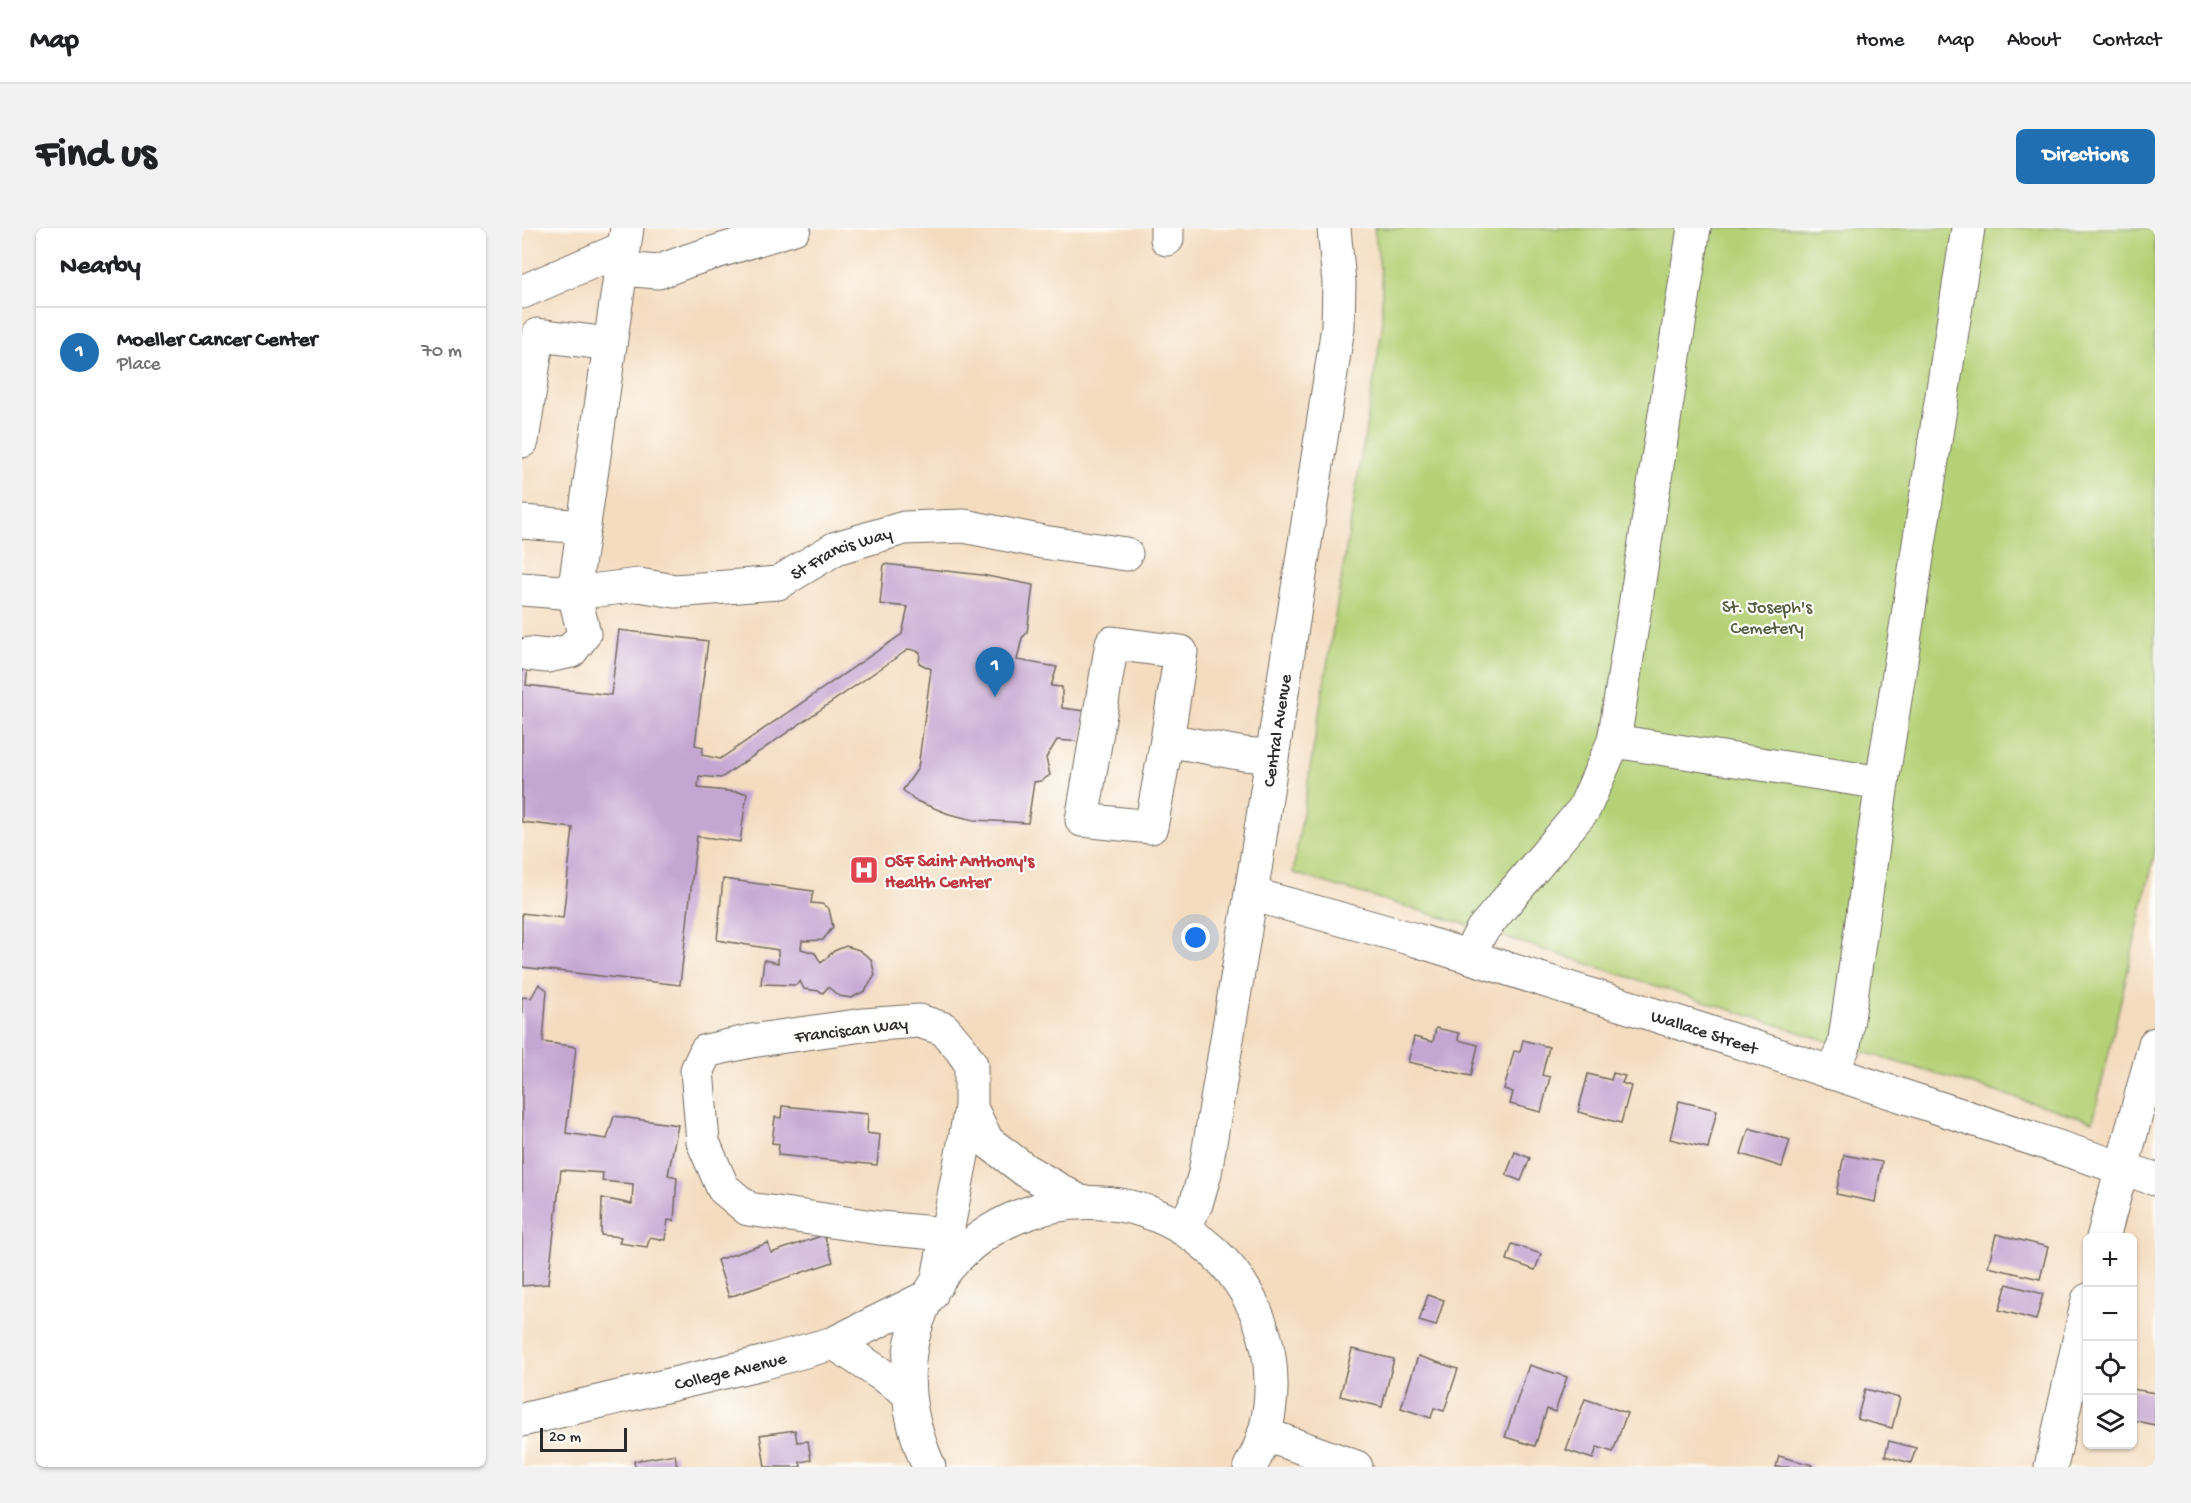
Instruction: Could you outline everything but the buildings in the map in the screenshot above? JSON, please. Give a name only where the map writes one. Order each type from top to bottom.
[{"type":"street","points":[[624,248],[658,272],[794,228]]},
{"type":"street","name":"Central Avenue","points":[[1182,1227],[1196,1204],[1204,1173],[1251,894],[1338,327],[1339,283],[1334,228]]},
{"type":"street","points":[[1468,956],[1482,930],[1584,809],[1614,741],[1694,228]]},
{"type":"street","points":[[1831,1073],[1844,1046],[1882,783],[1968,228]]},
{"type":"street","points":[[522,292],[624,248]]},
{"type":"street","points":[[529,654],[547,656],[571,651],[585,634],[574,593],[624,248]]},
{"type":"street","points":[[522,441],[538,335],[610,344]]},
{"type":"street","points":[[522,522],[584,527]]},
{"type":"street","name":"St Francis Way","points":[[522,589],[574,593],[639,585],[675,591],[778,583],[836,548],[904,528],[964,526],[1043,542],[1126,554]]},
{"type":"street","points":[[1112,644],[1181,652],[1167,740],[1151,827],[1082,820],[1112,644]]},
{"type":"street","points":[[1167,740],[1244,754],[1271,756]]},
{"type":"street","points":[[1614,741],[1882,783]]},
{"type":"street","name":"Wallace Street","points":[[1251,894],[1468,956],[2155,1179]]},
{"type":"street","name":"Franciscan Way","points":[[934,1289],[946,1234],[970,1108],[971,1064],[944,1029],[919,1021],[851,1027],[751,1041],[706,1051],[697,1070],[703,1142],[723,1188],[748,1209],[880,1228],[946,1234]]},
{"type":"street","points":[[2104,1233],[2155,1044]]},
{"type":"street","name":"Franciscan Way","points":[[970,1108],[987,1141],[1025,1170],[1080,1202]]},
{"type":"street","points":[[929,1467],[912,1419],[908,1392],[913,1342],[922,1313],[934,1289],[955,1262],[975,1242],[999,1226],[1052,1206],[1080,1202],[1107,1202],[1159,1215],[1182,1227],[1210,1247],[1233,1272],[1252,1301],[1264,1333],[1270,1367],[1270,1401],[1264,1434],[1250,1467]]},
{"type":"street","name":"College Avenue","points":[[522,1420],[762,1363],[834,1343],[934,1289]]},
{"type":"street","points":[[2050,1467],[2083,1322]]},
{"type":"street","points":[[834,1343],[908,1392]]},
{"type":"street","points":[[1264,1434],[1356,1467]]},
{"type":"green space","name":"St. Joseph's Cemetery","points":[[1374,228],[2155,228],[2155,852],[2093,1121],[1827,1041],[1461,923],[1293,873],[1382,330],[1382,281]]},
{"type":"place","name":"Moeller Cancer Center","points":[[995,697]]},
{"type":"place","name":"OSF Saint Anthony's Health Center","points":[[864,870]]}]
